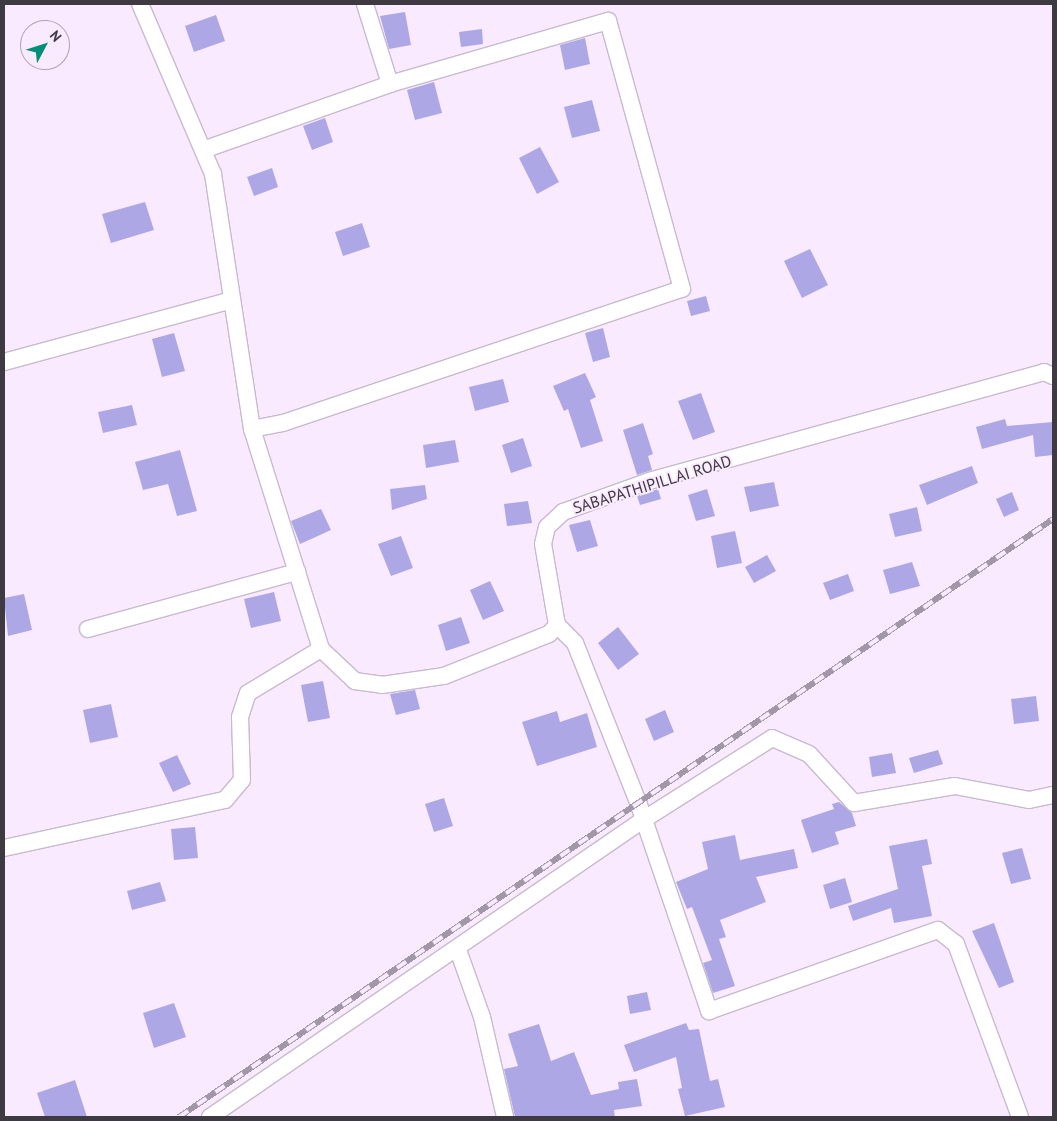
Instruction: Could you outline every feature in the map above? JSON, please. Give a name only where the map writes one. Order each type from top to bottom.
[{"type":"street","points":[[140,4],[214,174],[252,429],[321,649],[354,681],[382,685],[444,676],[549,634],[557,625],[575,643],[644,820],[709,1012],[938,930],[956,944],[1020,1117]]},
{"type":"street","points":[[365,4],[390,84]]},
{"type":"street","points":[[203,150],[390,84],[608,21],[682,288],[283,423],[252,429]]},
{"type":"street","points":[[4,362],[232,300]]},
{"type":"street","name":"SABAPATHIPILLAI ROAD","points":[[557,625],[542,544],[547,527],[563,512],[649,481],[1044,372],[1053,376]]},
{"type":"street","points":[[88,629],[297,572]]},
{"type":"street","points":[[4,848],[225,800],[242,780],[240,717],[248,693],[321,649]]},
{"type":"street","points":[[210,1117],[458,950],[644,820],[772,738],[809,754],[854,803],[955,786],[1029,800],[1053,795]]},
{"type":"street","points":[[458,950],[482,1017],[505,1117]]},
{"type":"building","points":[[405,12],[411,45],[389,49],[380,16]]},
{"type":"building","points":[[216,15],[225,41],[194,52],[185,26]]},
{"type":"building","points":[[482,29],[483,44],[461,47],[459,32]]},
{"type":"building","points":[[585,38],[590,64],[565,70],[560,45]]},
{"type":"building","points":[[434,82],[442,113],[415,120],[407,90]]},
{"type":"building","points":[[592,100],[600,131],[572,138],[564,107]]},
{"type":"building","points":[[325,118],[333,142],[312,150],[303,126]]},
{"type":"building","points":[[540,147],[559,182],[537,194],[519,158]]},
{"type":"building","points":[[272,168],[278,187],[254,196],[247,177]]},
{"type":"building","points":[[145,202],[154,230],[111,243],[102,214]]},
{"type":"building","points":[[362,223],[370,247],[343,256],[335,232]]},
{"type":"building","points":[[810,249],[828,285],[802,298],[784,261]]},
{"type":"building","points":[[706,296],[710,311],[691,316],[687,301]]},
{"type":"building","points":[[603,328],[610,357],[593,362],[585,333]]},
{"type":"building","points":[[174,333],[185,371],[162,377],[152,339]]},
{"type":"building","points":[[585,373],[596,397],[590,400],[603,441],[581,448],[568,409],[564,411],[553,386]]},
{"type":"building","points":[[503,379],[509,402],[475,411],[469,387]]},
{"type":"building","points":[[701,393],[715,432],[693,440],[678,401]]},
{"type":"building","points":[[132,405],[137,425],[103,433],[98,412]]},
{"type":"building","points":[[1005,419],[1007,426],[1053,422],[1053,455],[1035,457],[1033,435],[982,449],[976,427]]},
{"type":"building","points":[[643,423],[653,454],[648,456],[652,470],[637,475],[623,430]]},
{"type":"building","points":[[523,438],[532,466],[511,473],[502,445]]},
{"type":"building","points":[[455,440],[459,462],[426,468],[423,445]]},
{"type":"building","points":[[180,450],[197,511],[177,516],[168,484],[143,490],[135,462]]},
{"type":"building","points":[[972,466],[978,483],[927,505],[919,485]]},
{"type":"building","points":[[774,482],[779,506],[750,512],[744,487]]},
{"type":"building","points":[[425,485],[427,499],[392,510],[390,489]]},
{"type":"building","points":[[658,489],[661,499],[640,505],[637,496]]},
{"type":"building","points":[[707,489],[715,516],[696,521],[688,495]]},
{"type":"building","points":[[1012,492],[1019,510],[1004,517],[996,499]]},
{"type":"building","points":[[528,501],[532,523],[507,526],[504,504]]},
{"type":"building","points":[[917,507],[922,531],[895,537],[889,514]]},
{"type":"building","points":[[321,509],[331,530],[300,544],[291,521]]},
{"type":"building","points":[[590,520],[598,546],[577,552],[569,525]]},
{"type":"building","points":[[735,531],[742,563],[717,568],[711,536]]},
{"type":"building","points":[[401,536],[413,568],[391,576],[378,544]]},
{"type":"building","points":[[767,555],[776,571],[754,583],[745,567]]},
{"type":"building","points":[[912,562],[920,586],[890,594],[883,570]]},
{"type":"building","points":[[848,574],[854,591],[830,600],[823,583]]},
{"type":"building","points":[[490,581],[504,611],[483,620],[470,590]]},
{"type":"building","points":[[274,592],[281,621],[251,628],[244,599]]},
{"type":"building","points":[[24,594],[32,630],[8,636],[4,598]]},
{"type":"building","points":[[461,617],[470,643],[446,651],[438,625]]},
{"type":"building","points":[[618,627],[639,654],[618,670],[598,643]]},
{"type":"building","points":[[323,681],[330,718],[308,722],[301,685]]},
{"type":"building","points":[[415,690],[420,709],[396,715],[390,694]]},
{"type":"building","points":[[1036,696],[1039,721],[1014,724],[1011,699]]},
{"type":"building","points":[[111,704],[118,737],[90,743],[83,710]]},
{"type":"building","points":[[665,710],[674,732],[654,741],[645,719]]},
{"type":"building","points":[[557,711],[560,722],[587,713],[597,747],[537,766],[522,722]]},
{"type":"building","points":[[938,750],[943,764],[914,773],[909,758]]},
{"type":"building","points":[[892,753],[896,773],[872,777],[869,757]]},
{"type":"building","points":[[177,755],[191,784],[173,792],[159,763]]},
{"type":"building","points":[[444,798],[453,826],[434,832],[425,804]]},
{"type":"building","points":[[839,802],[852,813],[856,826],[835,832],[839,844],[812,853],[801,820],[834,809],[832,804]]},
{"type":"building","points":[[195,827],[198,858],[174,860],[171,829]]},
{"type":"building","points":[[735,835],[740,860],[794,849],[798,868],[756,877],[766,902],[720,920],[726,937],[719,939],[735,986],[713,993],[703,963],[712,960],[692,907],[687,909],[676,882],[708,869],[702,842]]},
{"type":"building","points":[[927,839],[932,864],[922,866],[932,916],[894,923],[891,908],[853,921],[848,906],[898,889],[889,846]]},
{"type":"building","points":[[1022,848],[1031,879],[1011,884],[1002,853]]},
{"type":"building","points":[[845,878],[852,902],[830,909],[823,885]]},
{"type":"building","points":[[160,882],[166,901],[132,910],[127,891]]},
{"type":"building","points":[[994,923],[1014,982],[999,988],[972,931]]},
{"type":"building","points":[[647,992],[651,1010],[630,1014],[627,996]]},
{"type":"building","points":[[174,1003],[186,1037],[154,1048],[143,1013]]},
{"type":"building","points":[[686,1023],[689,1030],[699,1029],[710,1081],[718,1079],[725,1107],[685,1116],[678,1089],[682,1088],[676,1057],[634,1072],[624,1045]]},
{"type":"building","points":[[539,1024],[551,1061],[574,1052],[591,1095],[619,1089],[618,1082],[637,1079],[642,1106],[614,1110],[615,1117],[515,1117],[504,1069],[518,1066],[508,1034]]},
{"type":"building","points":[[75,1080],[87,1117],[45,1117],[37,1093]]},
{"type":"railway","points":[[179,1117],[1053,519]]}]
